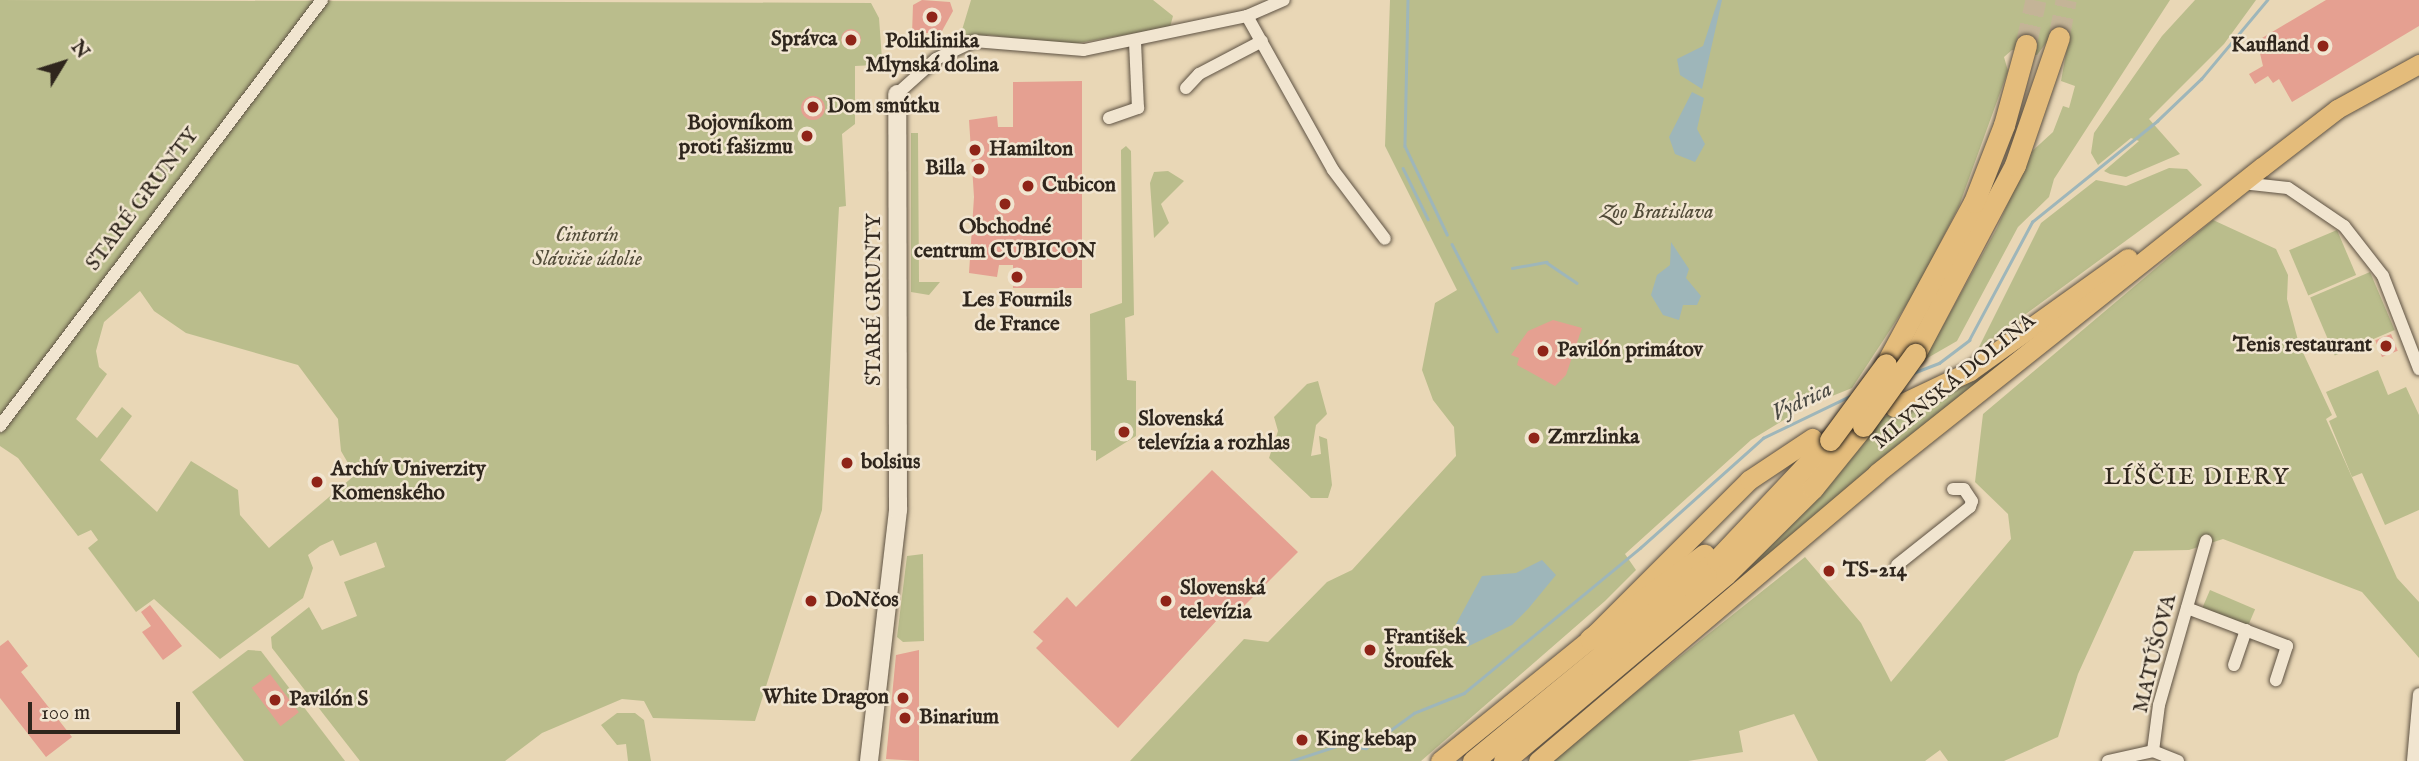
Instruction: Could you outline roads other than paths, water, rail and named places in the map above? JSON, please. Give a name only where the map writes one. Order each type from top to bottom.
[{"type":"highway","points":[[1504,761],[1706,593],[1805,496],[1863,426],[1915,354],[2015,165],[2059,37]]},
{"type":"highway","points":[[1473,761],[1663,607],[1776,501],[1821,439],[1886,364],[1945,264],[1974,202],[2004,125],[2026,45]]},
{"type":"highway","points":[[1590,639],[1776,501]]},
{"type":"main road","name":"MLYNSKÁ DOLINA","points":[[1538,761],[1877,473],[2234,183],[2333,99],[2419,51]]},
{"type":"main road","name":"MLYNSKÁ DOLINA","points":[[2255,165],[2337,109],[2419,64]]},
{"type":"main road","name":"MLYNSKÁ DOLINA","points":[[1894,407],[1970,371],[2234,183]]},
{"type":"main road","points":[[1440,761],[1590,639],[1723,503],[1775,459],[1821,439]]},
{"type":"street","name":"STARÉ GRUNTY","points":[[0,426],[322,0]]},
{"type":"street","name":"STARÉ GRUNTY","points":[[869,761],[898,510],[897,94],[936,59],[974,41],[1072,51],[1135,41],[1247,16],[1284,0]]},
{"type":"street","points":[[1247,16],[1333,170],[1385,239]]},
{"type":"street","points":[[1109,118],[1138,108],[1135,41]]},
{"type":"street","points":[[1186,88],[1199,75],[1262,41]]},
{"type":"street","points":[[2255,165],[2333,215],[2374,261],[2419,369]]},
{"type":"street","points":[[2234,183],[2288,188]]},
{"type":"street","points":[[1897,565],[1970,507],[1972,501],[1964,489],[1953,489]]},
{"type":"street","name":"MATÚŠOVA","points":[[2153,751],[2160,705],[2206,541]]},
{"type":"street","points":[[2187,608],[2287,646],[2276,680]]},
{"type":"street","points":[[2234,665],[2246,630]]},
{"type":"street","points":[[2413,761],[2419,694]]},
{"type":"street","points":[[2108,761],[2153,751],[2178,761]]},
{"type":"water","points":[[1718,0],[1722,0],[1702,89],[1680,75],[1677,59],[1703,46]]},
{"type":"water","points":[[1692,92],[1704,98],[1697,129],[1705,144],[1695,162],[1675,154],[1669,137]]},
{"type":"water","points":[[1671,242],[1689,269],[1686,278],[1701,296],[1697,305],[1683,305],[1679,320],[1663,315],[1651,295],[1657,275],[1670,265]]},
{"type":"water","points":[[1542,560],[1556,575],[1528,609],[1512,625],[1467,647],[1456,624],[1482,576],[1516,573]]},
{"type":"waterway","points":[[1408,0],[1405,146],[1447,234]]},
{"type":"waterway","name":"Vydrica","points":[[1913,373],[1939,363],[1969,340],[2032,222],[2157,121],[2201,79],[2267,0]]},
{"type":"waterway","points":[[1403,168],[1428,219]]},
{"type":"waterway","points":[[1452,244],[1497,331]]},
{"type":"waterway","points":[[1512,268],[1546,262],[1577,283]]},
{"type":"waterway","name":"Vydrica","points":[[1291,761],[1340,745],[1366,748],[1414,713],[1464,693],[1640,548],[1763,438],[1854,394]]},
{"type":"tunnel","points":[[2026,45],[2036,0]]},
{"type":"tunnel","points":[[2059,37],[2066,0]]},
{"type":"place","name":"Poliklinika Mlynská dolina","points":[[932,17]]},
{"type":"place","name":"Správca","points":[[851,40]]},
{"type":"place","name":"Kaufland","points":[[2323,46]]},
{"type":"place","name":"Dom smútku","points":[[813,107]]},
{"type":"place","name":"Bojovníkom proti fašizmu","points":[[807,136]]},
{"type":"place","name":"Hamilton","points":[[975,150]]},
{"type":"place","name":"Billa","points":[[979,169]]},
{"type":"place","name":"Cubicon","points":[[1028,186]]},
{"type":"place","name":"Obchodné centrum CUBICON","points":[[1005,204]]},
{"type":"place","name":"Les Fournils de France","points":[[1017,277]]},
{"type":"place","name":"Tenis restaurant","points":[[2386,346]]},
{"type":"place","name":"Pavilón primátov","points":[[1543,351]]},
{"type":"place","name":"Slovenská televízia a rozhlas","points":[[1124,432]]},
{"type":"place","name":"Zmrzlinka","points":[[1534,438]]},
{"type":"place","name":"bolsius","points":[[847,463]]},
{"type":"place","name":"Archív Univerzity Komenského","points":[[317,482]]},
{"type":"place","name":"TS-214","points":[[1829,571]]},
{"type":"place","name":"DoNčos","points":[[811,601]]},
{"type":"place","name":"Slovenská televízia","points":[[1166,601]]},
{"type":"place","name":"František Šroufek","points":[[1370,650]]},
{"type":"place","name":"White Dragon","points":[[903,698]]},
{"type":"place","name":"Pavilón S","points":[[275,700]]},
{"type":"place","name":"Binarium","points":[[905,718]]},
{"type":"place","name":"King kebap","points":[[1302,740]]},
{"type":"district","name":"LÍŠČIE DIERY","points":[[2197,478]]},
{"type":"park label","name":"Zoo Bratislava","points":[[1657,213]]},
{"type":"park label","name":"Cintorín Slávičie údolie","points":[[587,248]]}]
